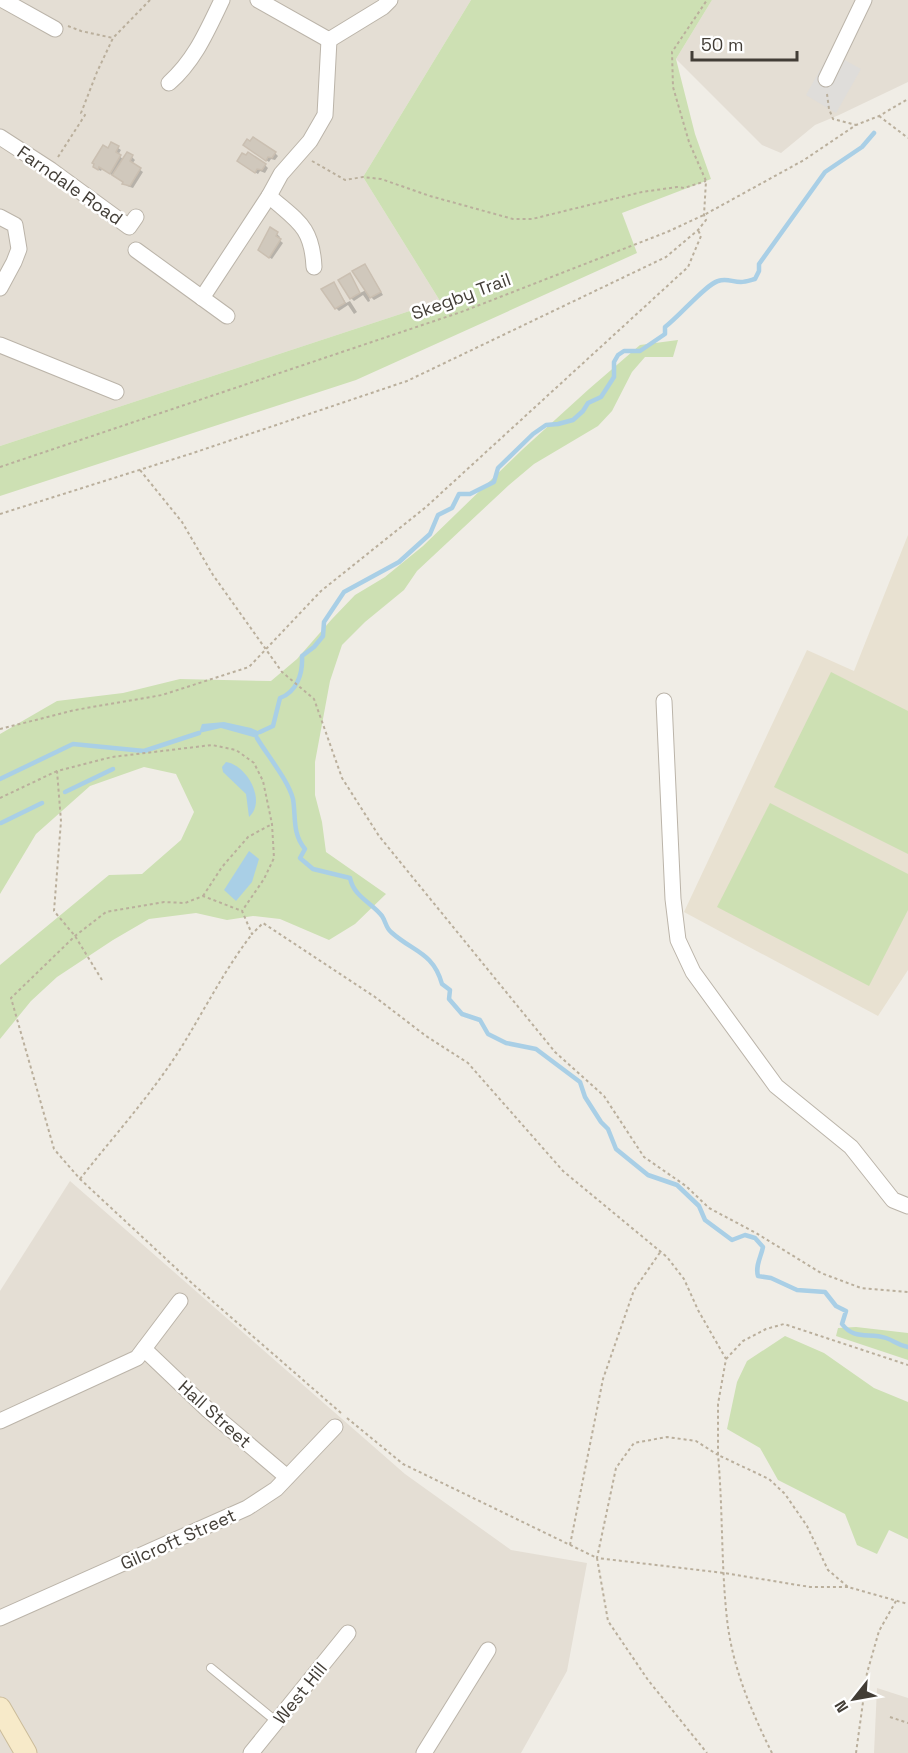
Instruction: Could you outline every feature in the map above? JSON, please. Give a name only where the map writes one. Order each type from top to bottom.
[{"type":"main road","points":[[1,1715],[26,1753]]},
{"type":"street","points":[[3,0],[55,29]]},
{"type":"street","points":[[179,81],[198,51],[222,0]]},
{"type":"street","points":[[258,0],[329,40]]},
{"type":"street","points":[[329,40],[383,8],[390,0]]},
{"type":"street","points":[[826,79],[864,0]]},
{"type":"street","points":[[201,298],[269,196],[281,174],[310,141],[325,115],[329,40]]},
{"type":"street","name":"Farndale Road","points":[[0,137],[51,170],[129,227],[136,217]]},
{"type":"street","points":[[269,196],[305,227],[318,259]]},
{"type":"street","points":[[0,217],[15,225],[19,249],[0,288]]},
{"type":"street","points":[[136,250],[227,316]]},
{"type":"street","points":[[0,345],[116,392]]},
{"type":"street","points":[[664,701],[673,899],[678,940],[693,972],[777,1086],[851,1147],[893,1200],[908,1206]]},
{"type":"street","points":[[0,1421],[137,1358],[180,1301]]},
{"type":"street","name":"Hall Street","points":[[144,1349],[208,1410],[287,1477]]},
{"type":"street","name":"Gilcroft Street","points":[[0,1618],[247,1508],[276,1489],[335,1427]]},
{"type":"street","name":"West Hill","points":[[251,1753],[348,1634]]},
{"type":"street","points":[[424,1753],[488,1650]]},
{"type":"lane","points":[[211,1668],[277,1722]]},
{"type":"path","points":[[51,170],[85,115],[81,113],[113,38],[150,0]]},
{"type":"path","points":[[0,514],[407,381],[666,257],[698,230],[706,220],[704,215],[706,181],[689,142],[673,87],[672,52],[707,0]]},
{"type":"path","points":[[55,29],[65,24],[81,31],[113,38]]},
{"type":"path","points":[[826,79],[829,109],[833,119],[856,125]]},
{"type":"path","name":"Skegby Trail","points":[[0,467],[175,410],[464,310],[667,232],[704,215],[804,160],[856,125],[879,116],[908,99]]},
{"type":"path","points":[[879,116],[908,138]]},
{"type":"path","points":[[300,154],[345,180],[363,177],[381,179],[430,196],[513,219],[531,219],[642,192],[684,188],[706,181]]},
{"type":"path","points":[[0,729],[75,710],[162,695],[249,667],[321,591],[426,507],[688,267],[701,236],[698,230]]},
{"type":"path","points":[[140,470],[182,522],[213,575],[282,672],[314,699],[325,736],[342,778],[379,836],[555,1052],[604,1096],[644,1157],[686,1186],[709,1208],[756,1233],[821,1273],[861,1288],[908,1292]]},
{"type":"path","points":[[0,798],[57,771],[112,757],[212,745],[236,750],[254,763],[263,781],[272,824],[274,858],[264,879],[242,911]]},
{"type":"path","points":[[57,771],[61,821],[54,911],[75,936],[102,980]]},
{"type":"path","points":[[272,824],[248,837],[222,867],[203,896],[185,903],[164,902],[105,912],[75,936],[11,998],[54,1149],[80,1179],[212,1300],[343,1415],[403,1464],[597,1558],[724,1573],[810,1587],[848,1587],[908,1605]]},
{"type":"path","points":[[203,896],[242,911],[252,934]]},
{"type":"path","points":[[80,1179],[147,1096],[179,1050],[229,965],[263,922],[468,1063],[563,1171],[667,1257],[684,1279],[698,1310],[726,1359]]},
{"type":"path","points":[[570,1545],[603,1379],[634,1290],[661,1251]]},
{"type":"path","points":[[772,1753],[740,1678],[727,1621],[718,1455],[718,1404],[726,1359],[743,1341],[766,1329],[784,1324],[908,1365]]},
{"type":"path","points":[[707,1753],[648,1680],[608,1621],[597,1558],[616,1468],[634,1443],[667,1437],[696,1442],[769,1479],[785,1494],[807,1526],[828,1570],[848,1587]]},
{"type":"path","points":[[856,1753],[867,1673],[879,1631],[896,1601]]},
{"type":"path","points":[[890,1717],[908,1723]]},
{"type":"shaded area","points":[[0,0],[471,0],[363,177],[440,301],[0,446]]},
{"type":"shaded area","points":[[712,0],[908,0],[908,82],[815,125],[781,153],[762,145],[676,59]]},
{"type":"shaded area","points":[[830,52],[861,69],[836,113],[806,95]]},
{"type":"shaded area","points":[[908,535],[908,970],[878,1016],[684,912],[807,650],[854,671]]},
{"type":"shaded area","points":[[70,1181],[405,1474],[511,1550],[587,1563],[567,1671],[521,1753],[0,1753],[0,1291]]},
{"type":"shaded area","points":[[877,1688],[908,1698],[908,1753],[874,1753]]},
{"type":"green space","points":[[471,0],[712,0],[676,59],[695,134],[711,179],[622,213],[637,253],[356,380],[0,496],[0,446],[440,301],[363,177]]},
{"type":"green space","points":[[678,340],[673,357],[645,357],[632,372],[612,411],[598,426],[534,464],[509,485],[417,571],[404,590],[365,622],[342,645],[330,681],[315,762],[315,795],[326,852],[386,894],[355,924],[329,940],[280,919],[253,916],[227,920],[196,913],[149,919],[57,977],[31,1001],[0,1039],[0,965],[109,875],[142,874],[181,840],[194,812],[176,774],[144,767],[90,786],[36,834],[0,894],[0,734],[57,701],[123,693],[180,679],[271,681],[297,659],[355,595],[385,577],[423,546],[523,449],[640,345]]},
{"type":"green space","points":[[831,672],[908,711],[908,854],[774,787]]},
{"type":"green space","points":[[770,803],[908,874],[908,910],[869,986],[717,907]]},
{"type":"green space","points":[[856,1327],[908,1333],[908,1360],[836,1336],[838,1328]]},
{"type":"green space","points":[[785,1336],[824,1353],[874,1388],[908,1402],[908,1539],[889,1530],[877,1554],[857,1545],[845,1514],[778,1480],[760,1448],[727,1429],[737,1382],[747,1361]]},
{"type":"water","points":[[224,722],[260,732],[257,738],[221,728],[199,733],[202,724]]},
{"type":"water","points":[[226,762],[241,770],[252,785],[256,802],[249,817],[246,794],[223,772],[222,767]]},
{"type":"water","points":[[249,851],[259,859],[252,882],[236,901],[224,890]]},
{"type":"building","points":[[253,137],[276,152],[272,158],[268,157],[266,161],[243,145],[247,139],[250,141]]},
{"type":"building","points":[[111,142],[119,146],[116,152],[121,155],[110,174],[99,167],[98,170],[93,167],[92,163],[103,145],[108,148]]},
{"type":"building","points":[[127,152],[133,155],[130,161],[141,168],[130,186],[122,184],[123,182],[112,175]]},
{"type":"building","points":[[248,152],[266,164],[262,170],[257,169],[255,173],[237,161],[242,153],[246,155]]},
{"type":"building","points":[[270,227],[278,232],[276,236],[281,239],[269,258],[258,250]]},
{"type":"building","points":[[365,264],[381,292],[370,298],[352,271]]},
{"type":"building","points":[[350,273],[360,293],[350,299],[338,280]]},
{"type":"building","points":[[334,282],[345,303],[335,309],[321,289]]},
{"type":"waterway","points":[[260,732],[273,726],[280,698],[291,691],[298,681],[302,656],[323,636],[324,622],[344,592],[399,562],[430,534],[438,515],[452,508],[459,494],[470,494],[494,482],[498,468],[533,434],[546,425],[573,420],[588,403],[601,397],[614,377],[614,362],[618,355],[624,351],[640,351],[665,334],[665,327],[699,294],[713,284],[721,280],[741,282],[755,279],[759,271],[759,264],[825,172],[862,147],[874,133]]},
{"type":"waterway","points":[[0,779],[73,744],[144,751],[199,733]]},
{"type":"waterway","points":[[257,738],[282,776],[293,799],[296,831],[305,849],[300,858],[313,869],[350,878],[355,890],[378,911],[389,930],[433,965],[442,984],[450,990],[449,999],[462,1014],[480,1020],[488,1034],[506,1043],[536,1049],[580,1082],[585,1097],[608,1129],[616,1149],[648,1175],[677,1185],[699,1206],[705,1220],[732,1240],[745,1235],[755,1238],[763,1247],[758,1265],[758,1276],[771,1278],[797,1290],[825,1292],[836,1306],[846,1311],[842,1324],[852,1333],[880,1336],[908,1347]]},
{"type":"waterway","points":[[65,792],[113,769]]},
{"type":"waterway","points":[[1,823],[42,803]]}]
